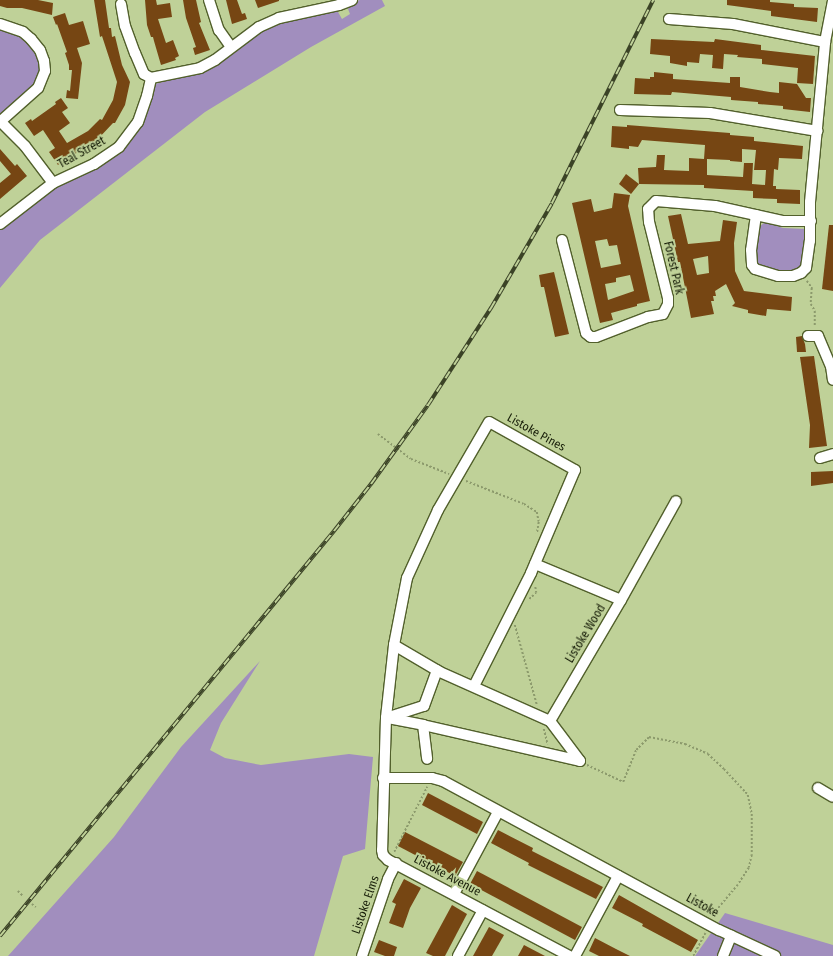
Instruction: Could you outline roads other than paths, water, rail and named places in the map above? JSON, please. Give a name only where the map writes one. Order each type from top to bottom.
[{"type":"street","points":[[209,0],[219,30],[231,47]]},
{"type":"street","points":[[121,4],[125,26],[134,53],[144,74],[151,78],[200,68],[215,60],[259,27],[279,18],[339,5],[352,0]]},
{"type":"street","points":[[756,215],[751,250],[752,265],[755,269],[778,276],[793,276],[806,268],[811,221],[810,202],[826,42],[833,1]]},
{"type":"street","points":[[669,19],[734,24],[826,42]]},
{"type":"street","points":[[0,24],[23,32],[31,39],[40,50],[44,61],[45,71],[38,88],[0,121],[25,146],[54,183]]},
{"type":"street","name":"Teal Street","points":[[0,224],[54,183],[94,164],[118,147],[138,122],[147,96],[151,78]]},
{"type":"street","points":[[620,110],[710,113],[818,131]]},
{"type":"street","name":"Forest Park","points":[[562,240],[586,332],[591,337],[596,337],[648,317],[663,314],[668,304],[668,298],[649,222],[648,209],[656,201],[714,206],[783,221],[811,221]]},
{"type":"street","points":[[811,336],[818,336],[831,366],[833,376]]},
{"type":"street","name":"Listoke Pines","points":[[383,778],[386,718],[394,645],[407,578],[438,510],[489,422],[575,470],[533,568],[474,686]]},
{"type":"street","points":[[820,458],[833,454]]},
{"type":"street","points":[[621,600],[676,501]]},
{"type":"street","name":"Listoke Wood","points":[[533,568],[621,600],[545,719]]},
{"type":"street","points":[[386,718],[580,761],[545,719],[436,670],[394,645]]},
{"type":"street","points":[[386,718],[424,706],[436,670]]},
{"type":"street","points":[[423,726],[427,759]]},
{"type":"street","points":[[383,778],[382,850],[383,855],[392,862]]},
{"type":"street","name":"Listoke","points":[[383,778],[428,778],[443,781],[618,876],[626,878],[710,925],[775,956]]},
{"type":"street","points":[[818,788],[833,797]]},
{"type":"street","points":[[454,894],[498,812]]},
{"type":"street","name":"Listoke Avenue","points":[[392,862],[568,956]]},
{"type":"street","name":"Listoke Elms","points":[[362,956],[388,879],[392,862]]},
{"type":"street","points":[[575,956],[618,876]]},
{"type":"street","points":[[458,956],[483,910]]},
{"type":"street","points":[[723,956],[731,936]]},
{"type":"railway","points":[[0,936],[334,531],[371,484],[428,405],[491,308],[552,203],[653,0]]}]
